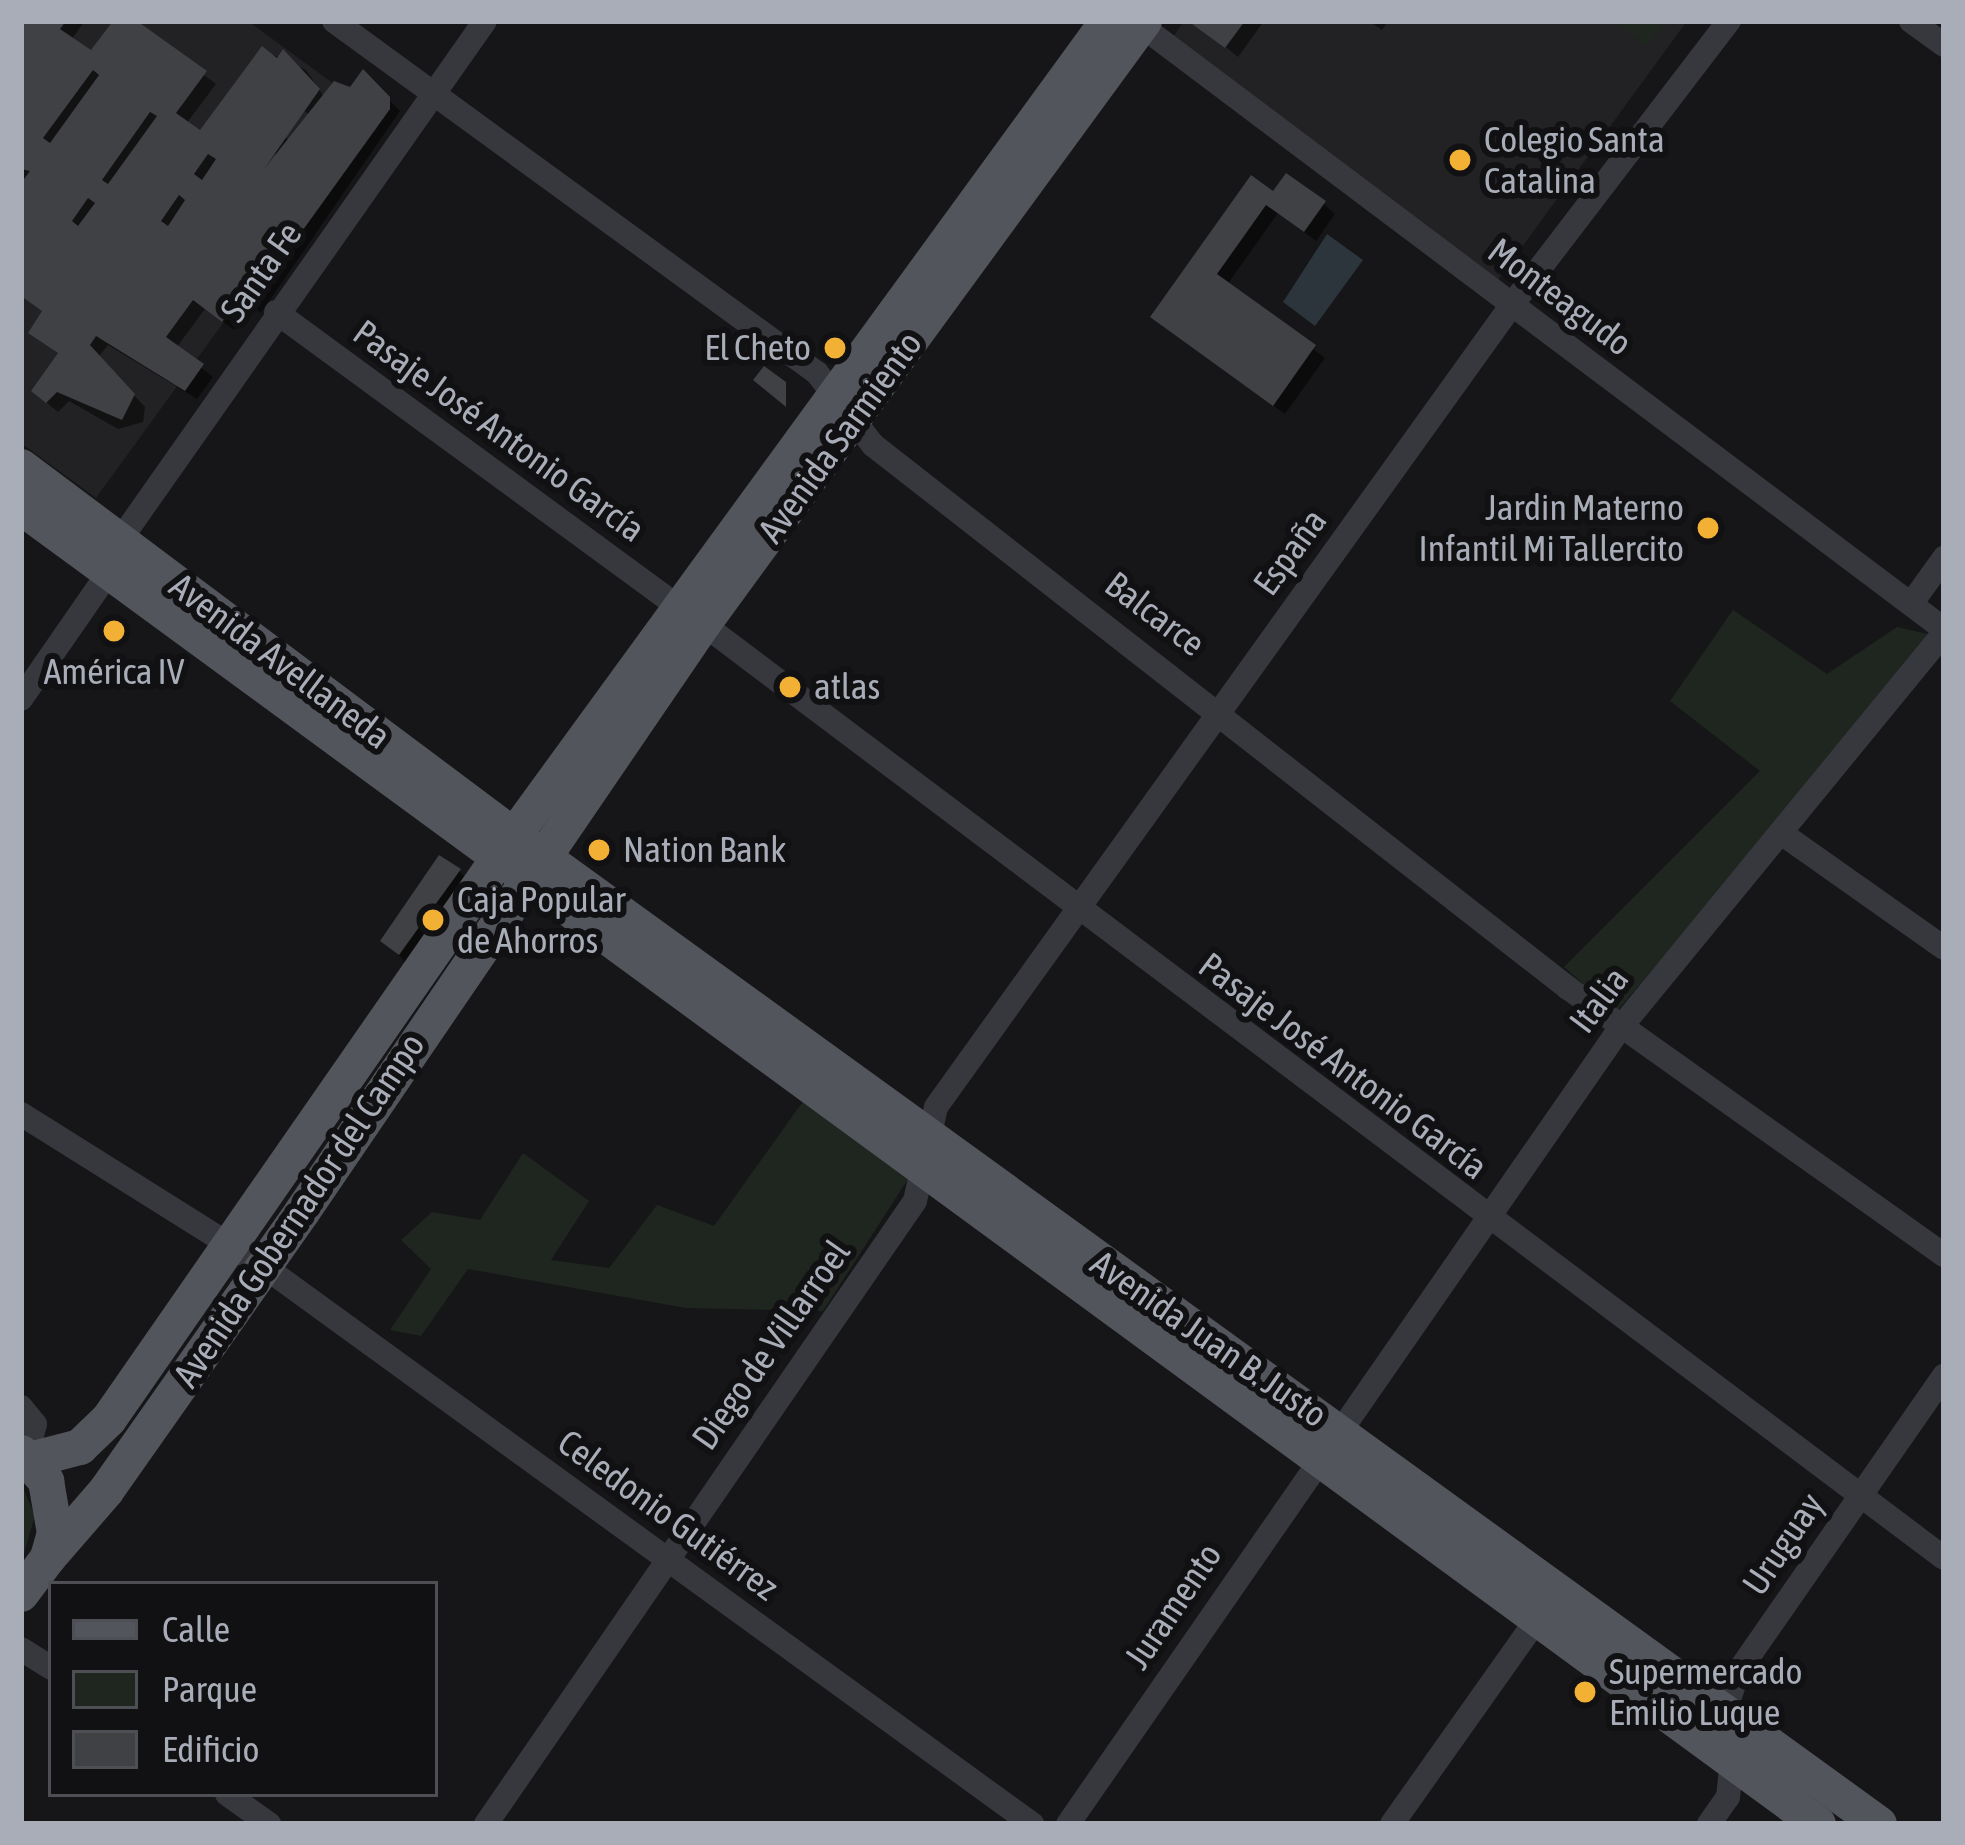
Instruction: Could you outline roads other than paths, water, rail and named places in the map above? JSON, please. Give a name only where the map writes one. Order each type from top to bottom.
[{"type":"main road","name":"Avenida Sarmiento","points":[[518,858],[691,616],[1132,22]]},
{"type":"main road","name":"Avenida Avellaneda","points":[[21,467],[115,556],[518,858]]},
{"type":"main road","name":"Avenida Avellaneda","points":[[21,507],[115,556]]},
{"type":"main road","name":"Avenida Juan B. Justo","points":[[518,858],[926,1135],[1327,1444],[1538,1618],[1818,1824]]},
{"type":"main road","name":"Avenida Juan B. Justo","points":[[518,858],[923,1175],[1720,1709],[1879,1824]]},
{"type":"main road","name":"Avenida Gobernador del Campo","points":[[32,1585],[106,1491],[248,1256],[518,858]]},
{"type":"main road","name":"Avenida Gobernador del Campo","points":[[26,1456],[94,1438],[248,1256]]},
{"type":"main road","points":[[26,1456],[54,1506],[32,1585]]},
{"type":"street","name":"Balcarce","points":[[334,21],[434,91],[846,405],[874,445],[1220,710],[1621,1027],[1944,1255]]},
{"type":"street","name":"Santa Fe","points":[[21,699],[277,312],[485,21]]},
{"type":"street","name":"España","points":[[926,1135],[936,1107],[1075,907],[1511,306],[1729,21]]},
{"type":"street","points":[[1911,21],[1944,45]]},
{"type":"street","name":"Monteagudo","points":[[1132,22],[1944,631]]},
{"type":"street","name":"Pasaje José Antonio García","points":[[277,312],[691,616],[1488,1222],[1944,1558]]},
{"type":"street","points":[[1911,604],[1944,557]]},
{"type":"street","name":"Italia","points":[[1327,1444],[1488,1222],[1621,1027],[1944,631]]},
{"type":"street","points":[[1781,833],[1944,948]]},
{"type":"street","name":"Celedonio Gutiérrez","points":[[21,1114],[248,1256],[1032,1824]]},
{"type":"street","name":"Diego de Villarroel","points":[[487,1824],[915,1201],[923,1175],[926,1135]]},
{"type":"street","name":"Uruguay","points":[[1720,1709],[1944,1376]]},
{"type":"street","points":[[21,1407],[34,1424],[26,1456]]},
{"type":"street","name":"Juramento","points":[[1068,1824],[1327,1444]]},
{"type":"street","points":[[1392,1824],[1538,1618]]},
{"type":"street","points":[[21,1649],[48,1666]]},
{"type":"street","points":[[1708,1824],[1737,1765],[1720,1709]]},
{"type":"street","points":[[231,1797],[269,1824]]},
{"type":"place","name":"Colegio Santa Catalina","points":[[1460,160]]},
{"type":"place","name":"El Cheto","points":[[835,348]]},
{"type":"place","name":"Jardin Materno Infantil Mi Tallercito","points":[[1708,528]]},
{"type":"place","name":"América IV","points":[[114,631]]},
{"type":"place","name":"atlas","points":[[790,687]]},
{"type":"place","name":"Nation Bank","points":[[599,850]]},
{"type":"place","name":"Caja Popular de Ahorros","points":[[433,920]]},
{"type":"place","name":"Supermercado Emilio Luque","points":[[1585,1692]]}]
